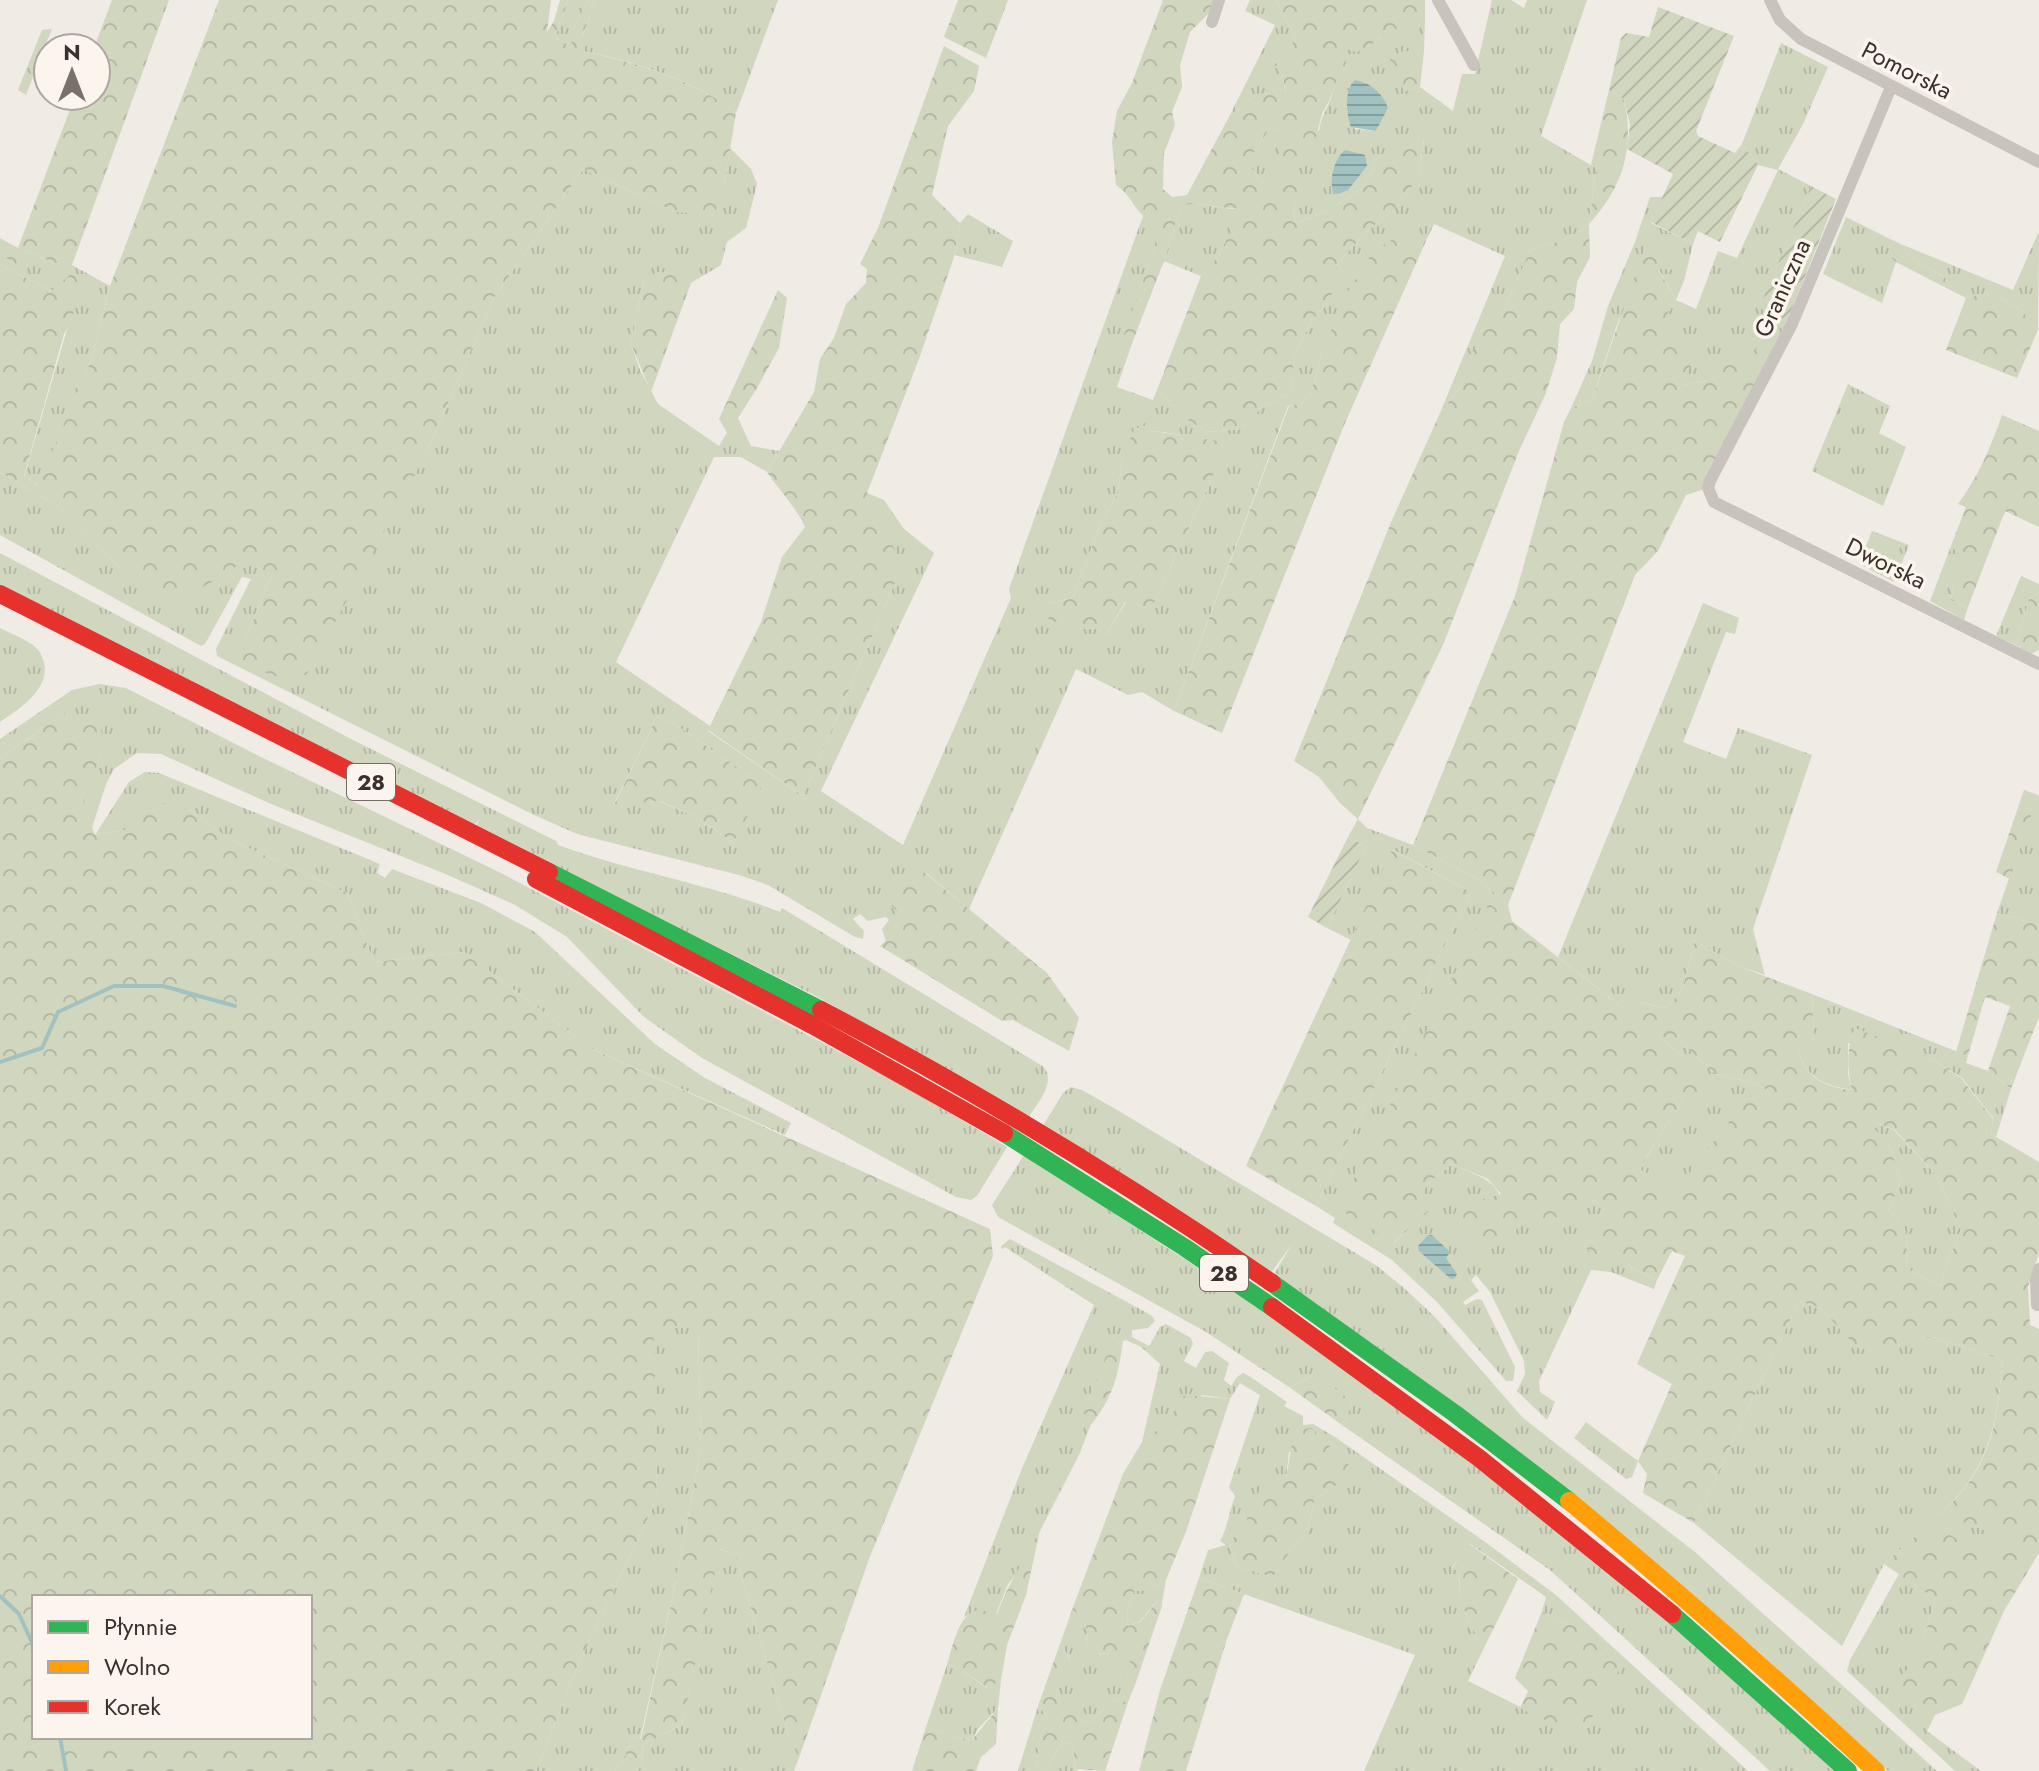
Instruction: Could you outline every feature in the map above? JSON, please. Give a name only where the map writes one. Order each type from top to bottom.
[{"type":"main road","name":"28","points":[[0,594],[778,986],[935,1072],[1097,1168],[1314,1311],[1517,1462],[1704,1615],[1876,1771]]},
{"type":"main road","name":"28","points":[[0,608],[517,870],[815,1027],[982,1120],[1080,1179],[1297,1323],[1473,1451],[1689,1627],[1848,1771]]},
{"type":"street","points":[[1212,22],[1219,0]]},
{"type":"street","points":[[1438,0],[1474,65]]},
{"type":"street","name":"Pomorska","points":[[1770,0],[1780,20],[1801,39],[2039,162]]},
{"type":"street","name":"Graniczna","points":[[1714,502],[1709,496],[1710,481],[1796,314],[1891,87]]},
{"type":"street","name":"Dworska","points":[[1714,502],[2039,664]]},
{"type":"street","points":[[2037,1305],[2039,1269]]},
{"type":"green space","points":[[112,0],[169,0],[72,265],[61,265],[18,249],[19,260],[16,264],[0,254],[0,238],[18,248],[69,112],[112,112],[112,32],[100,32]]},
{"type":"green space","points":[[219,0],[551,0],[547,32],[560,0],[568,0],[556,39],[571,46],[575,25],[589,0],[596,0],[582,37],[582,51],[621,60],[683,82],[736,113],[724,186],[714,216],[676,212],[583,169],[493,299],[425,456],[307,674],[290,681],[242,665],[244,643],[272,575],[245,561],[174,605],[121,569],[66,511],[0,472],[0,265],[52,291],[73,272],[82,281],[24,476],[38,485],[92,358],[110,286]]},
{"type":"green space","points":[[568,0],[589,0],[575,25],[572,47],[556,39]]},
{"type":"green space","points":[[596,0],[778,0],[736,113],[703,91],[663,73],[582,51],[582,38]]},
{"type":"green space","points":[[958,0],[1008,0],[986,58],[944,37]]},
{"type":"green space","points":[[1163,0],[1213,0],[1209,13],[1190,32],[1180,65],[1182,87],[1172,112],[1175,125],[1164,153],[1163,189],[1172,197],[1187,195],[1230,115],[1257,94],[1286,92],[1282,74],[1274,65],[1290,49],[1295,37],[1276,0],[1425,0],[1425,21],[1406,33],[1389,26],[1374,43],[1357,52],[1345,49],[1346,68],[1337,80],[1322,114],[1310,151],[1296,167],[1311,191],[1297,197],[1293,216],[1296,223],[1326,212],[1364,187],[1379,157],[1424,138],[1419,175],[1394,210],[1368,230],[1336,265],[1338,282],[1327,303],[1311,322],[1294,356],[1292,393],[1263,406],[1241,429],[1209,432],[1190,422],[1178,406],[1157,390],[1201,276],[1217,258],[1243,208],[1181,205],[1164,261],[1134,338],[1124,335],[1155,246],[1150,214],[1143,216],[1116,185],[1112,142],[1117,111],[1132,83]],"holes":[[[1270,128],[1289,130],[1280,144],[1282,164],[1294,167],[1278,172],[1265,185],[1252,169],[1252,155]]]},
{"type":"green space","points":[[1250,0],[1276,0],[1295,37],[1290,49],[1274,65],[1282,74],[1286,93],[1257,94],[1230,115],[1275,25],[1245,11]]},
{"type":"green space","points":[[1492,0],[1511,0],[1524,8],[1527,0],[1587,0],[1541,136],[1596,168],[1589,224],[1569,237],[1530,250],[1504,311],[1486,319],[1461,386],[1440,413],[1505,256],[1434,224],[1426,241],[1410,229],[1323,349],[1312,390],[1303,403],[1288,406],[1174,711],[1142,692],[1128,695],[1076,669],[969,909],[925,872],[897,911],[896,928],[886,941],[882,929],[889,920],[886,917],[868,921],[860,914],[853,919],[864,931],[863,939],[855,937],[768,885],[577,834],[217,656],[216,649],[251,579],[242,577],[205,644],[201,646],[0,535],[0,472],[66,511],[121,569],[246,561],[272,575],[244,643],[425,456],[493,299],[583,169],[676,212],[724,186],[730,148],[751,169],[757,184],[746,228],[727,242],[721,265],[691,283],[669,273],[644,280],[631,344],[640,370],[658,404],[719,446],[737,416],[751,446],[779,451],[767,472],[741,457],[714,457],[616,662],[710,726],[708,731],[803,796],[895,583],[867,493],[884,500],[904,529],[934,553],[821,791],[903,845],[1011,598],[1009,589],[1143,216],[1150,213],[1155,246],[1125,335],[1134,338],[1117,387],[1153,400],[1157,390],[1178,406],[1190,422],[1209,432],[1241,429],[1263,406],[1292,393],[1294,356],[1311,322],[1327,303],[1336,265],[1368,230],[1394,210],[1412,186],[1419,175],[1424,139],[1379,157],[1364,187],[1326,212],[1296,223],[1293,216],[1297,197],[1265,185],[1252,169],[1252,155],[1270,128],[1319,131],[1336,82],[1346,68],[1344,49],[1374,43],[1389,26],[1425,21],[1424,51],[1403,51],[1405,91],[1420,87],[1453,111],[1462,74],[1475,74]],"holes":[[[1355,80],[1371,87],[1388,108],[1376,131],[1355,129],[1351,123],[1347,111],[1348,98]],[[1153,431],[1167,433],[1191,440],[1214,474],[1153,605],[1143,607],[1126,602],[1106,635],[1096,629],[1076,628],[1045,604],[1073,598],[1100,524],[1118,493],[1122,459]],[[657,717],[673,723],[758,782],[733,843],[702,820],[659,801],[614,804]]]},
{"type":"green space","points":[[1658,7],[1734,36],[1696,131],[1698,136],[1735,153],[1742,144],[1758,165],[1720,242],[1698,231],[1693,244],[1651,222],[1673,174],[1627,149],[1630,125],[1624,99],[1609,90],[1621,38],[1626,33],[1649,37]]},
{"type":"green space","points":[[1781,43],[1828,67],[1803,124],[1778,169],[1811,186],[1760,307],[1787,321],[1776,348],[1774,342],[1706,381],[1683,385],[1664,320],[1676,300],[1696,309],[1718,251],[1737,258],[1778,170],[1758,165],[1742,144]]},
{"type":"green space","points":[[944,46],[979,66],[974,91],[948,126],[932,195],[960,223],[953,260],[867,493],[895,550],[895,583],[803,796],[708,730],[761,622],[782,557],[805,527],[767,472],[814,392],[820,359],[834,338],[846,304],[866,283],[867,269],[860,264],[878,228]]},
{"type":"green space","points":[[1403,51],[1424,51],[1420,87],[1405,91],[1388,73],[1391,56]]},
{"type":"green space","points":[[32,55],[32,80],[26,95],[18,90]]},
{"type":"green space","points":[[1609,90],[1624,99],[1627,150],[1618,181],[1589,224],[1596,168],[1591,165]]},
{"type":"green space","points":[[1811,186],[1836,199],[1787,321],[1759,308]]},
{"type":"green space","points":[[1650,197],[1663,197],[1651,223],[1693,244],[1676,300],[1658,268],[1657,246],[1618,322],[1592,400],[1571,408],[1592,361],[1608,306]]},
{"type":"green space","points":[[1192,203],[1232,209],[1244,207],[1217,258],[1201,276],[1164,261],[1181,205]]},
{"type":"green space","points":[[968,214],[1013,241],[1002,267],[954,255],[960,223]]},
{"type":"green space","points":[[1846,217],[1890,239],[1890,256],[1896,262],[1882,303],[1823,274]]},
{"type":"green space","points":[[1589,224],[1590,257],[1577,282],[1574,309],[1560,324],[1557,358],[1546,393],[1519,451],[1443,645],[1358,819],[1319,777],[1294,761],[1392,520],[1440,413],[1461,386],[1486,318],[1504,311],[1530,250],[1569,237]]},
{"type":"green space","points":[[1410,228],[1426,241],[1345,423],[1222,733],[1174,711],[1289,406],[1303,403],[1312,390],[1323,349],[1347,293],[1373,252]]},
{"type":"green space","points":[[2039,231],[2038,330],[2020,309],[1990,293],[1966,298],[1956,293],[1945,278],[1908,256],[1903,245],[2013,290]]},
{"type":"green space","points":[[1890,239],[1903,245],[1908,256],[1945,278],[1956,293],[1896,262],[1890,256]]},
{"type":"green space","points":[[1657,246],[1682,258],[1681,270],[1658,269],[1676,300],[1664,320],[1683,344],[1689,358],[1688,374],[1683,385],[1706,381],[1731,360],[1774,341],[1775,349],[1705,489],[1686,495],[1658,551],[1635,575],[1508,905],[1480,880],[1413,845],[1515,596],[1564,422],[1571,408],[1592,400],[1645,247]]},
{"type":"green space","points":[[18,249],[61,265],[72,265],[110,286],[92,358],[39,485],[24,477],[75,302],[60,285],[52,291],[0,265],[0,254],[16,263]]},
{"type":"green space","points":[[657,272],[680,273],[691,283],[651,392],[631,344],[644,280]]},
{"type":"green space","points":[[778,290],[787,298],[779,348],[728,434],[719,419]]},
{"type":"green space","points":[[1990,293],[2020,309],[2038,330],[2017,378],[1946,350],[1966,298]]},
{"type":"green space","points":[[1848,384],[1890,406],[1879,433],[1906,447],[1883,506],[1812,471]]},
{"type":"green space","points":[[2002,415],[2039,431],[2039,527],[2005,511],[1968,607],[1951,600],[1954,582],[1967,563],[1951,546],[1966,507],[1958,504],[1983,461]]},
{"type":"green space","points":[[1147,422],[1153,431],[1217,441],[1219,458],[1153,605],[1143,607],[1125,602],[1106,635],[1096,629],[1076,628],[1049,620],[1045,604],[1073,598],[1100,524],[1118,493],[1122,459],[1134,430]]},
{"type":"green space","points":[[1872,531],[1909,545],[1894,582],[1859,564]]},
{"type":"green space","points":[[1951,546],[1968,563],[1954,582],[1951,600],[1968,607],[1964,620],[1930,601]]},
{"type":"green space","points":[[0,553],[351,739],[556,841],[558,845],[780,912],[782,908],[1044,1067],[1048,1079],[1044,1092],[1029,1117],[816,996],[476,827],[479,819],[474,826],[0,586]]},
{"type":"green space","points":[[2021,576],[2039,584],[2039,592],[2029,599],[2016,645],[1996,636]]},
{"type":"green space","points":[[2039,592],[2039,650],[2031,654],[2016,645],[2029,599]]},
{"type":"green space","points":[[1703,603],[1739,618],[1735,634],[1726,632],[1683,742],[1726,759],[1738,728],[1812,755],[1753,929],[1765,975],[1738,966],[1695,941],[1682,990],[1666,1008],[1638,1002],[1624,1009],[1558,957]]},
{"type":"green space","points":[[0,628],[36,647],[45,673],[36,693],[0,722]]},
{"type":"green space","points":[[100,684],[126,688],[501,873],[902,1085],[1007,1147],[977,1196],[971,1200],[956,1197],[702,1058],[644,1017],[567,937],[515,905],[271,804],[161,754],[137,753],[114,769],[92,828],[82,805],[104,746],[66,712],[0,758],[0,739],[72,690]]},
{"type":"green space","points":[[66,712],[100,722],[104,746],[83,805],[95,835],[127,830],[149,800],[189,809],[229,839],[347,893],[374,962],[464,952],[592,1049],[990,1229],[993,1256],[869,1559],[800,1755],[788,1733],[735,1554],[720,1549],[682,1725],[642,1745],[643,1758],[638,1771],[615,1771],[633,1737],[641,1739],[701,1447],[698,1328],[654,1328],[657,1499],[579,1663],[536,1771],[0,1771],[0,758]]},
{"type":"green space","points":[[657,717],[673,723],[758,782],[761,791],[733,843],[702,820],[660,801],[614,805]]},
{"type":"green space","points":[[145,772],[159,773],[380,864],[377,873],[385,878],[392,869],[481,903],[535,932],[655,1044],[705,1078],[791,1123],[785,1135],[592,1049],[464,952],[374,962],[347,893],[229,839],[189,809],[127,830],[95,835],[129,782]]},
{"type":"green space","points":[[2024,790],[2038,795],[2010,879],[1996,872]]},
{"type":"green space","points":[[2039,796],[2039,925],[1997,913]]},
{"type":"green space","points":[[1358,819],[1367,828],[1413,845],[1480,880],[1508,905],[1512,921],[1489,903],[1394,1243],[1427,1211],[1412,1211],[1429,1182],[1452,1164],[1482,1177],[1496,1190],[1503,1208],[1508,1240],[1521,1223],[1541,1219],[1588,1196],[1606,1210],[1610,1252],[1620,1254],[1631,1268],[1657,1280],[1654,1289],[1611,1272],[1591,1270],[1539,1381],[1540,1392],[1555,1402],[1547,1420],[1517,1391],[1525,1374],[1524,1361],[1490,1292],[1476,1275],[1471,1280],[1479,1291],[1463,1302],[1465,1305],[1482,1300],[1515,1367],[1513,1381],[1506,1381],[1437,1302],[1392,1260],[1333,1223],[1335,1218],[1316,1206],[1471,892],[1393,850],[1351,940],[1327,928],[1366,846],[1348,837]]},
{"type":"green space","points":[[1348,837],[1366,846],[1327,928],[1308,917]]},
{"type":"green space","points":[[1392,850],[1471,892],[1316,1206],[1246,1166]]},
{"type":"green space","points":[[924,872],[1047,973],[1079,1018],[1069,1051],[1013,1020],[1002,1021],[880,946],[896,927],[897,911],[889,903],[903,873]]},
{"type":"green space","points":[[1489,903],[1624,1009],[1637,1002],[1666,1008],[1682,990],[1695,941],[1738,966],[1812,994],[1814,1037],[1798,1052],[1812,1075],[1833,1087],[1852,1090],[1848,1058],[1855,1028],[1930,1058],[1961,1078],[1993,1119],[1991,1134],[2039,1162],[2039,1253],[2028,1287],[2030,1325],[2039,1329],[2039,1553],[2004,1611],[1962,1704],[1935,1715],[1891,1693],[1918,1649],[1935,1599],[1884,1564],[1930,1523],[1985,1556],[2006,1538],[1940,1514],[1971,1480],[1981,1462],[1994,1426],[2003,1360],[1933,1337],[1860,1350],[1820,1308],[1799,1301],[1694,1523],[1643,1493],[1647,1474],[1638,1461],[1672,1384],[1637,1364],[1685,1256],[1672,1251],[1657,1280],[1631,1268],[1620,1254],[1610,1252],[1601,1261],[1589,1255],[1590,1230],[1606,1210],[1588,1196],[1570,1215],[1521,1223],[1508,1240],[1490,1250],[1467,1243],[1453,1221],[1457,1207],[1501,1194],[1488,1179],[1452,1164],[1429,1182],[1413,1210],[1429,1211],[1393,1243],[1339,1209]],"holes":[[[1673,1035],[1716,1074],[1761,1085],[1780,1104],[1732,1097],[1731,1119],[1677,1189],[1640,1169],[1684,1098],[1703,1103],[1715,1088],[1690,1062],[1660,1038]],[[1866,1119],[1895,1130],[1937,1176],[1961,1230],[1941,1286],[1907,1269],[1906,1232],[1889,1210],[1901,1180],[1889,1145]]]},
{"type":"green space","points":[[1997,913],[2039,925],[2039,1017],[2011,1089],[1988,1071],[2010,1006],[1985,997],[1968,1056],[1956,1052]]},
{"type":"green space","points":[[1812,994],[1968,1056],[1966,1063],[1988,1071],[2011,1089],[1996,1137],[1991,1134],[1993,1118],[1962,1078],[1930,1058],[1848,1043],[1848,1074],[1852,1090],[1819,1080],[1807,1069],[1798,1052],[1814,1037]]},
{"type":"green space","points":[[1673,1035],[1716,1074],[1761,1085],[1781,1105],[1731,1119],[1677,1190],[1640,1170],[1684,1098],[1690,1062],[1659,1037]]},
{"type":"green space","points":[[1071,1087],[1119,1111],[1377,1266],[1435,1317],[1523,1418],[1695,1552],[1937,1771],[1888,1771],[1758,1651],[1408,1369],[1274,1274],[1292,1244],[1271,1273],[1042,1127],[1063,1093]]},
{"type":"green space","points":[[1864,1118],[1894,1130],[1937,1176],[1961,1230],[1941,1286],[1907,1269],[1906,1232],[1889,1210],[1901,1180],[1889,1145]]},
{"type":"green space","points":[[1024,1155],[1271,1315],[1437,1436],[1609,1570],[1720,1665],[1835,1771],[1770,1771],[1550,1570],[1342,1425],[1352,1404],[1313,1376],[1289,1387],[1206,1332],[998,1217],[992,1205]]},
{"type":"green space","points":[[1010,1239],[1151,1315],[1155,1321],[1148,1328],[1132,1330],[1132,1337],[1149,1346],[1160,1327],[1166,1324],[1191,1338],[1193,1344],[1184,1361],[1196,1368],[1205,1352],[1212,1351],[1229,1363],[1224,1380],[1231,1386],[1243,1373],[1287,1402],[1284,1406],[1303,1416],[1303,1425],[1313,1424],[1335,1437],[1556,1595],[1748,1771],[1364,1771],[1415,1655],[1199,1578],[1208,1550],[1226,1545],[1220,1541],[1235,1496],[1229,1487],[1260,1395],[1240,1383],[1230,1399],[1202,1395],[1142,1442],[1160,1364],[1141,1347],[1126,1340],[1118,1343],[1084,1411],[1090,1426],[1080,1453],[1020,1570],[1008,1584],[996,1614],[976,1611],[964,1617],[1023,1466],[1094,1305],[1001,1246]],"holes":[[[1289,1452],[1352,1469],[1338,1484],[1315,1499],[1306,1535],[1290,1551],[1273,1577],[1236,1566],[1230,1542],[1238,1536],[1277,1482],[1286,1479]],[[1469,1543],[1546,1597],[1542,1611],[1561,1622],[1574,1625],[1581,1737],[1468,1681],[1483,1650],[1460,1601],[1459,1571],[1452,1568]]]},
{"type":"green space","points":[[1799,1301],[1820,1308],[1860,1349],[1933,1337],[2003,1360],[1988,1444],[1970,1480],[1940,1514],[2007,1538],[1985,1557],[1929,1524],[1884,1564],[1842,1646],[1694,1523]]},
{"type":"green space","points":[[653,1328],[698,1328],[701,1447],[675,1585],[640,1739],[633,1737],[615,1771],[536,1771],[579,1663],[657,1499]]},
{"type":"green space","points":[[1123,1341],[1113,1386],[1090,1426],[1083,1411],[1110,1347]]},
{"type":"green space","points":[[1313,1376],[1342,1393],[1352,1404],[1342,1425],[1289,1387]]},
{"type":"green space","points":[[1187,1395],[1230,1399],[1187,1529],[1166,1580],[1148,1590],[1134,1591],[1127,1611],[1128,1626],[1140,1622],[1160,1598],[1161,1609],[1135,1685],[1127,1679],[1131,1663],[1122,1654],[1088,1653],[1085,1623],[1072,1610],[1123,1474],[1142,1442],[1173,1417],[1176,1399]]},
{"type":"green space","points":[[1586,1422],[1638,1461],[1632,1477],[1626,1479],[1574,1438]]},
{"type":"green space","points":[[1311,1428],[1353,1469],[1338,1484],[1315,1499],[1306,1535],[1290,1551],[1273,1577],[1236,1566],[1230,1542],[1244,1526],[1262,1484],[1286,1479],[1293,1437],[1303,1429]]},
{"type":"green space","points":[[1040,1530],[1026,1595],[1007,1645],[1001,1680],[988,1688],[947,1665],[954,1642],[960,1625],[970,1613],[997,1614]]},
{"type":"green space","points":[[1468,1543],[1518,1579],[1483,1650],[1460,1601],[1459,1571],[1452,1569]]},
{"type":"green space","points":[[719,1549],[735,1554],[788,1733],[800,1755],[794,1771],[638,1771],[643,1758],[642,1745],[682,1725]]},
{"type":"green space","points":[[1899,1574],[1935,1599],[1918,1649],[1892,1693],[1935,1715],[1927,1731],[1981,1771],[1955,1771],[1847,1671],[1850,1660]]},
{"type":"green space","points":[[1199,1578],[1244,1594],[1186,1771],[1139,1771],[1160,1690]]},
{"type":"green space","points":[[1166,1580],[1161,1609],[1159,1599],[1139,1622],[1128,1626],[1127,1611],[1134,1591],[1148,1590]]},
{"type":"green space","points":[[1072,1610],[1085,1623],[1088,1653],[1122,1654],[1132,1663],[1127,1679],[1135,1685],[1128,1702],[1112,1700],[1091,1722],[1081,1721],[1077,1712],[1057,1701],[1056,1692],[1066,1678],[1066,1665],[1070,1659],[1060,1644]]},
{"type":"green space","points":[[1542,1611],[1561,1622],[1574,1625],[1621,1667],[1581,1737],[1520,1708],[1528,1691],[1515,1678]]},
{"type":"green space","points":[[1060,1644],[1070,1660],[1066,1665],[1066,1678],[1056,1692],[1057,1700],[1071,1696],[1081,1721],[1091,1722],[1112,1700],[1128,1702],[1105,1771],[1075,1769],[1070,1742],[1060,1745],[1046,1770],[1036,1766],[1041,1734],[1052,1721],[1038,1706]]},
{"type":"green space","points":[[947,1665],[987,1688],[1001,1680],[998,1708],[972,1740],[950,1737],[926,1727]]},
{"type":"green space","points":[[1038,1706],[1052,1721],[1041,1734],[1036,1766],[1046,1770],[1060,1745],[1070,1742],[1075,1769],[1079,1771],[1018,1771]]},
{"type":"green space","points":[[998,1708],[996,1744],[981,1757],[976,1771],[912,1771],[926,1727],[950,1737],[972,1740]]},
{"type":"water","points":[[1355,80],[1375,90],[1388,108],[1376,131],[1351,127],[1347,102]]},
{"type":"water","points":[[1345,150],[1365,155],[1367,166],[1348,190],[1338,194],[1333,192],[1332,176],[1335,164]]},
{"type":"water","points":[[1432,1235],[1450,1252],[1446,1258],[1457,1274],[1455,1278],[1451,1279],[1419,1251],[1418,1246]]},
{"type":"waterway","points":[[0,1062],[42,1048],[58,1012],[114,986],[163,986],[235,1006]]},
{"type":"waterway","points":[[0,1596],[19,1614],[32,1643]]},
{"type":"waterway","points":[[60,1739],[66,1771]]},
{"type":"traffic: fast","points":[[549,872],[821,1010]]},
{"type":"traffic: fast","points":[[1004,1133],[1184,1247],[1272,1307]]},
{"type":"traffic: fast","points":[[1272,1283],[1454,1413],[1569,1501]]},
{"type":"traffic: fast","points":[[1672,1614],[1848,1771]]},
{"type":"traffic: slow","points":[[1569,1501],[1724,1634],[1876,1771]]},
{"type":"traffic: jam","points":[[0,594],[549,872]]},
{"type":"traffic: jam","points":[[536,879],[812,1025],[1004,1133]]},
{"type":"traffic: jam","points":[[821,1010],[1050,1139],[1272,1283]]},
{"type":"traffic: jam","points":[[1272,1307],[1479,1458],[1672,1614]]}]
